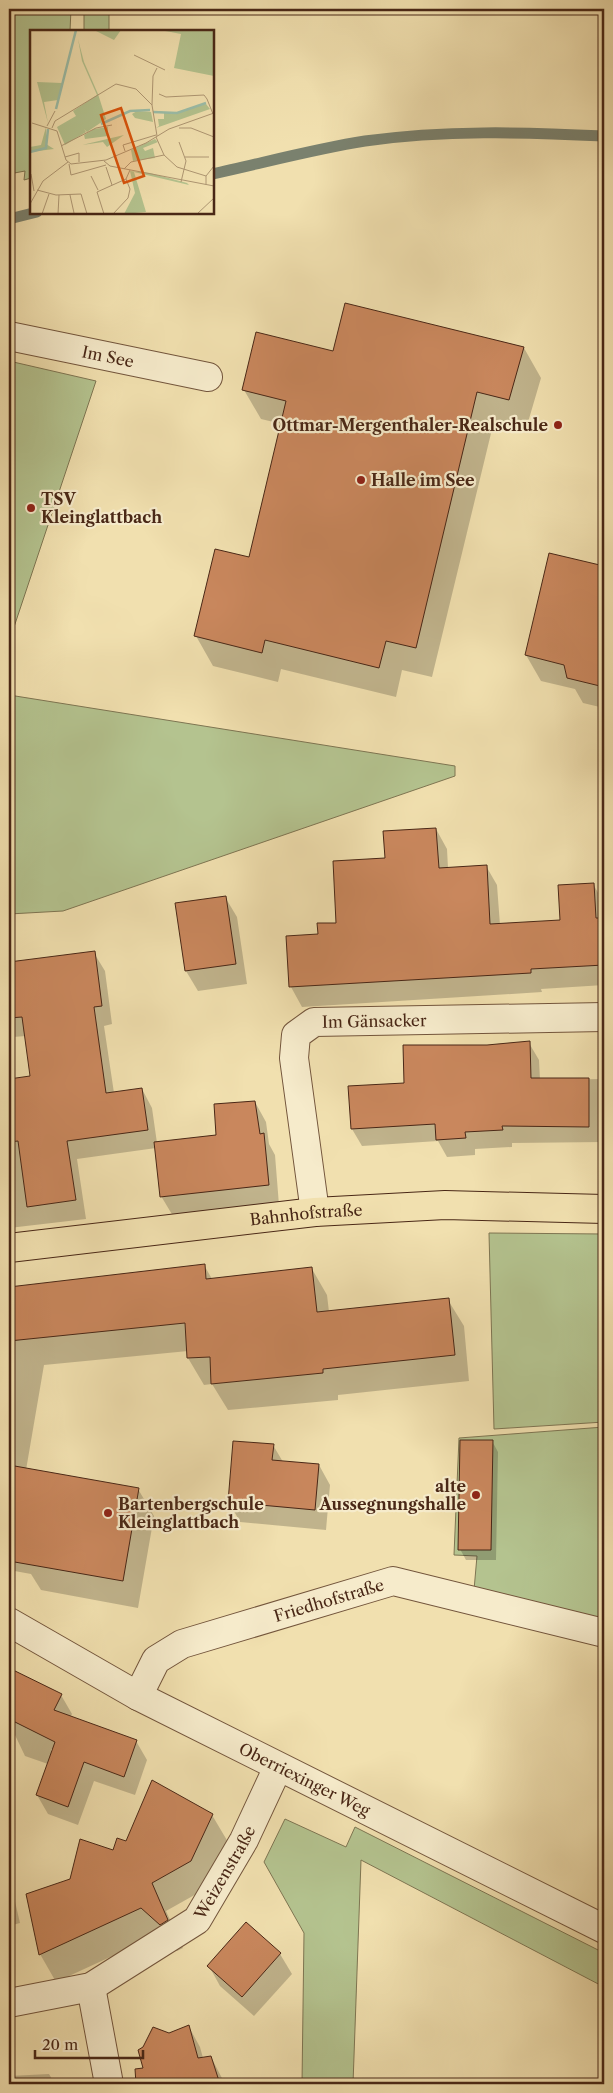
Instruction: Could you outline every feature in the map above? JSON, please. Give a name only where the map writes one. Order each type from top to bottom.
[{"type":"main road","name":"Bahnhofstraße","points":[[9,1248],[316,1212],[445,1205],[604,1209]]},
{"type":"street","name":"Im See","points":[[9,336],[208,377]]},
{"type":"street","name":"Im Gänsacker","points":[[316,1212],[294,1058],[296,1035],[314,1022],[604,1017]]},
{"type":"street","name":"Friedhofstraße","points":[[138,1696],[156,1660],[182,1644],[393,1581],[604,1633]]},
{"type":"street","name":"Oberriexinger Weg","points":[[9,1622],[138,1696],[604,1929]]},
{"type":"street","name":"Weizenstraße","points":[[9,2003],[91,1986],[197,1920],[244,1840],[278,1767]]},
{"type":"street","points":[[91,1986],[109,2084]]},
{"type":"green space","points":[[9,9],[71,9],[70,30],[30,30],[30,178],[24,180],[25,171],[9,174]]},
{"type":"green space","points":[[84,9],[109,9],[109,30],[84,30]]},
{"type":"green space","name":"TSV Kleinglattbach","points":[[9,361],[96,381],[11,636],[9,636]]},
{"type":"green space","points":[[9,695],[455,766],[455,776],[63,911],[9,914]]},
{"type":"green space","points":[[489,1233],[604,1234],[604,1422],[494,1429]]},
{"type":"green space","points":[[604,1427],[604,1622],[474,1590],[477,1556],[454,1555],[459,1438]]},
{"type":"green space","points":[[285,1819],[346,1847],[355,1827],[604,1953],[604,1987],[361,1860],[353,2084],[302,2084],[304,1933],[264,1862]]},
{"type":"building","name":"Halle im See","points":[[345,303],[524,347],[509,400],[477,392],[416,648],[386,641],[379,668],[265,640],[262,653],[194,636],[215,549],[249,557],[286,401],[242,390],[256,332],[333,351]]},
{"type":"building","points":[[549,553],[604,566],[604,687],[567,678],[564,665],[525,655]]},
{"type":"building","points":[[436,828],[439,868],[487,865],[490,924],[560,920],[558,885],[594,883],[596,918],[604,918],[604,965],[531,969],[531,973],[289,987],[286,936],[318,934],[317,923],[336,923],[333,861],[385,858],[383,831]]},
{"type":"building","points":[[226,896],[236,964],[185,971],[175,903]]},
{"type":"building","points":[[95,951],[102,1006],[94,1007],[106,1093],[142,1088],[148,1130],[67,1141],[76,1200],[27,1207],[18,1141],[9,1142],[9,1079],[30,1076],[22,1017],[9,1018],[9,962]]},
{"type":"building","points":[[530,1041],[531,1078],[589,1078],[589,1127],[502,1126],[503,1130],[465,1132],[466,1138],[436,1140],[435,1124],[351,1129],[348,1086],[404,1083],[403,1045],[487,1045]]},
{"type":"building","points":[[255,1101],[260,1134],[264,1133],[269,1185],[160,1197],[154,1142],[216,1135],[214,1104]]},
{"type":"building","points":[[205,1264],[206,1279],[312,1267],[317,1312],[449,1298],[455,1355],[323,1369],[323,1373],[211,1384],[210,1357],[187,1358],[185,1323],[9,1341],[9,1287]]},
{"type":"building","name":"alte Aussegnungshalle","points":[[460,1440],[493,1440],[491,1550],[458,1550]]},
{"type":"building","points":[[233,1441],[274,1444],[272,1460],[319,1464],[315,1510],[228,1502]]},
{"type":"building","points":[[9,1465],[139,1488],[123,1581],[9,1561]]},
{"type":"building","points":[[9,1668],[62,1694],[54,1710],[137,1740],[124,1777],[84,1762],[68,1807],[36,1795],[55,1742],[9,1719]]},
{"type":"building","points":[[152,1780],[213,1814],[191,1861],[152,1883],[168,1920],[160,1925],[141,1908],[39,1955],[26,1894],[70,1879],[80,1839],[113,1850],[117,1838],[126,1841]]},
{"type":"building","points":[[246,1922],[281,1953],[242,1997],[207,1966]]},
{"type":"building","points":[[189,2025],[198,2058],[211,2056],[220,2084],[136,2084],[135,2069],[143,2068],[138,2050],[143,2047],[153,2027],[169,2033]]},
{"type":"waterway","points":[[214,174],[327,148],[395,137],[484,133],[604,136]]},
{"type":"waterway","points":[[9,219],[30,214]]},
{"type":"place","name":"Ottmar-Mergenthaler-Realschule","points":[[558,425]]},
{"type":"place","name":"Halle im See","points":[[361,480]]},
{"type":"place","name":"TSV Kleinglattbach","points":[[31,508]]},
{"type":"place","name":"alte Aussegnungshalle","points":[[476,1495]]},
{"type":"place","name":"Bartenbergschule Kleinglattbach","points":[[108,1513]]}]
